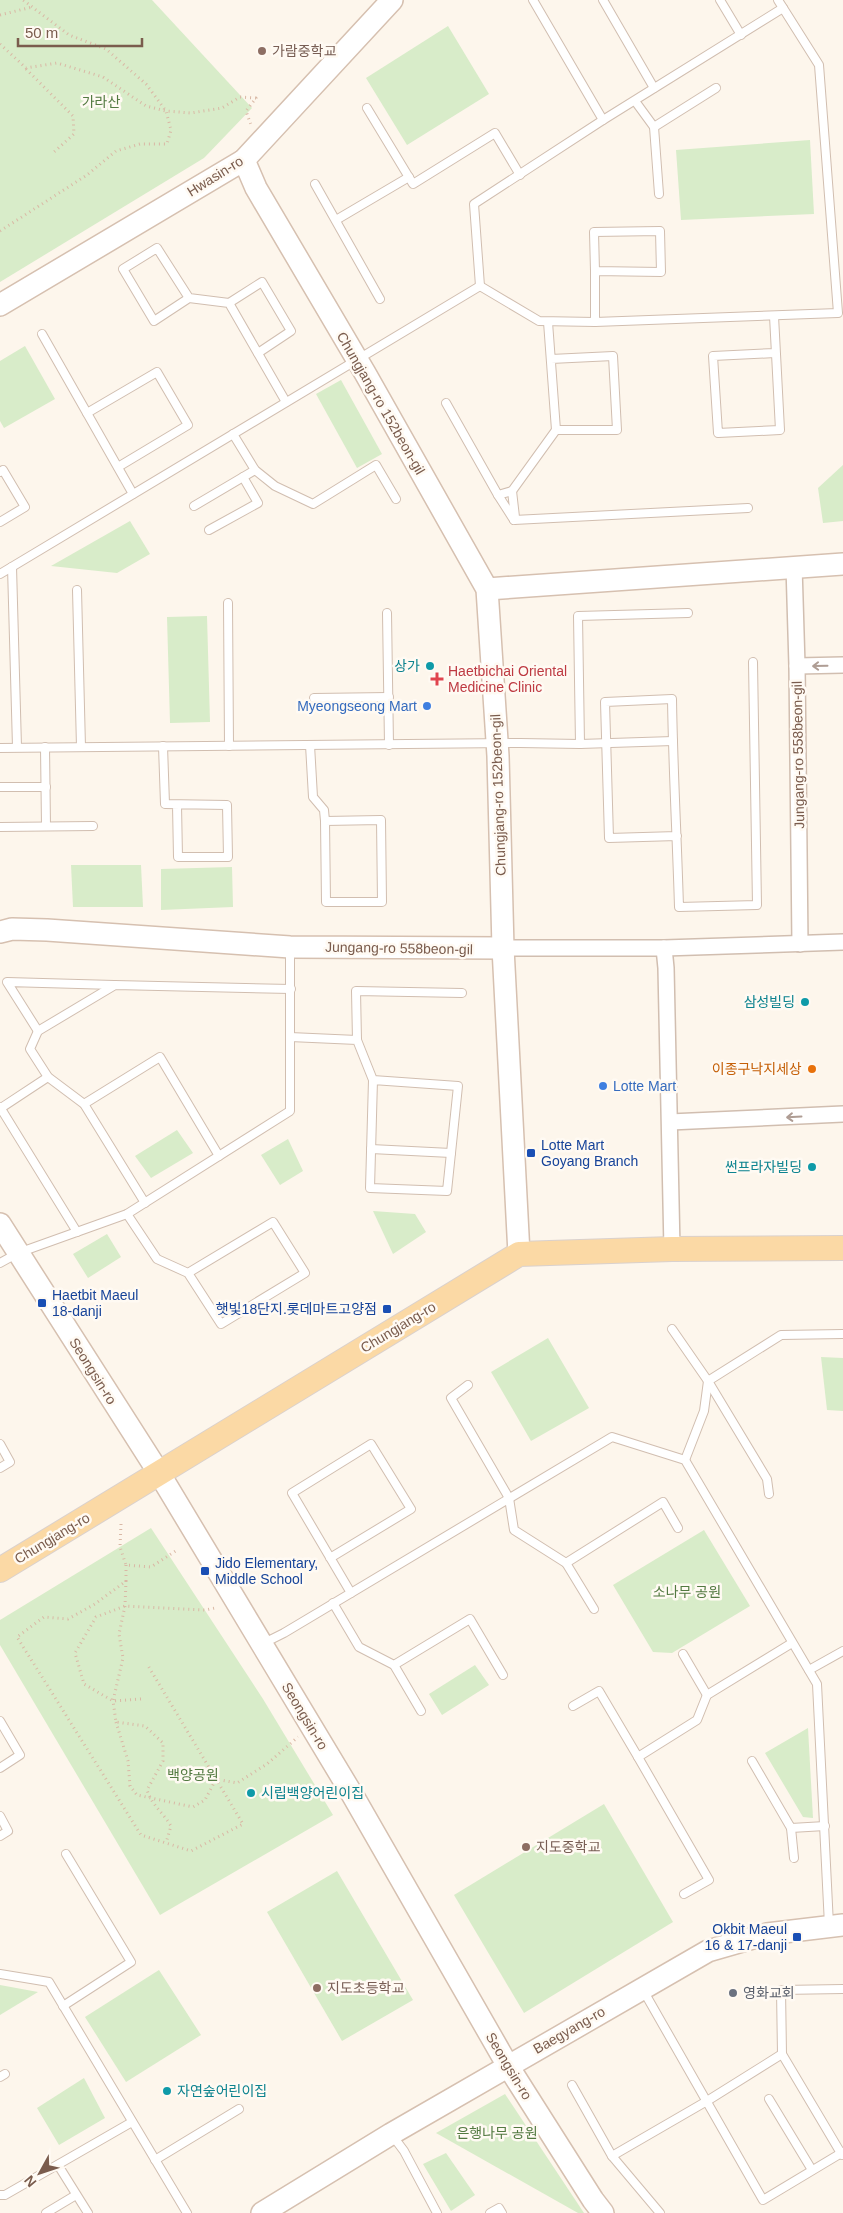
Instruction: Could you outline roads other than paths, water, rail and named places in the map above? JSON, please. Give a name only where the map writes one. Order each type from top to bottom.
[{"type":"main road","name":"Chungjang-ro","points":[[0,1570],[519,1254],[672,1249],[843,1248]]},
{"type":"street","name":"Hwasin-ro","points":[[0,305],[244,160],[392,0]]},
{"type":"street","name":"Chungjang-ro 152beon-gil","points":[[244,160],[256,188],[487,588],[497,744],[503,948],[519,1254]]},
{"type":"street","points":[[487,588],[843,564]]},
{"type":"street","name":"Jungang-ro 558beon-gil","points":[[794,566],[800,944]]},
{"type":"street","points":[[797,666],[843,665]]},
{"type":"street","name":"Jungang-ro 558beon-gil","points":[[0,932],[12,929],[47,930],[290,947],[664,948],[843,942]]},
{"type":"street","points":[[664,948],[672,1249]]},
{"type":"street","points":[[670,1122],[843,1114]]},
{"type":"street","name":"Seongsin-ro","points":[[0,1224],[9,1258],[159,1473],[370,1825],[508,2066],[603,2213]]},
{"type":"street","name":"Baegyang-ro","points":[[262,2213],[392,2134],[708,1951],[767,1934],[836,1925]]},
{"type":"lane","points":[[534,0],[603,120]]},
{"type":"lane","points":[[603,0],[654,88]]},
{"type":"lane","points":[[720,0],[741,35]]},
{"type":"lane","points":[[480,286],[538,321],[548,322],[840,313],[819,66],[778,0]]},
{"type":"lane","points":[[480,286],[474,204],[603,120],[783,8]]},
{"type":"lane","points":[[654,127],[716,88]]},
{"type":"lane","points":[[636,101],[654,127],[659,194]]},
{"type":"lane","points":[[368,108],[413,184],[495,133],[520,175]]},
{"type":"lane","points":[[336,220],[409,177]]},
{"type":"lane","points":[[315,184],[380,299]]},
{"type":"lane","points":[[595,271],[661,272],[660,231],[594,232],[595,322]]},
{"type":"lane","points":[[190,298],[157,248],[123,269],[154,320],[190,298],[229,303],[262,282],[291,331],[258,353]]},
{"type":"lane","points":[[0,574],[480,286]]},
{"type":"lane","points":[[229,303],[286,402]]},
{"type":"lane","points":[[774,316],[780,430],[718,433],[713,356],[775,353]]},
{"type":"lane","points":[[498,495],[512,491],[556,430],[548,322]]},
{"type":"lane","points":[[42,334],[133,494]]},
{"type":"lane","points":[[551,359],[614,356],[617,430],[556,430]]},
{"type":"lane","points":[[87,414],[157,372],[173,399],[188,425],[118,467]]},
{"type":"lane","points":[[446,403],[514,520]]},
{"type":"lane","points":[[233,434],[255,470],[275,486],[314,504],[376,465],[396,499]]},
{"type":"lane","points":[[0,472],[3,470],[25,507],[0,522]]},
{"type":"lane","points":[[194,506],[255,470]]},
{"type":"lane","points":[[209,530],[258,503],[243,477]]},
{"type":"lane","points":[[512,491],[514,520]]},
{"type":"lane","points":[[514,520],[748,508]]},
{"type":"lane","points":[[12,567],[17,747]]},
{"type":"lane","points":[[77,590],[81,747]]},
{"type":"lane","points":[[228,602],[229,746]]},
{"type":"lane","points":[[387,613],[389,745]]},
{"type":"lane","points":[[580,744],[578,616],[688,613]]},
{"type":"lane","points":[[677,836],[609,838],[605,702],[672,699],[673,741],[677,836],[679,907],[757,905],[753,662]]},
{"type":"lane","points":[[314,698],[389,697]]},
{"type":"lane","points":[[0,748],[580,744],[673,741]]},
{"type":"lane","points":[[163,746],[165,804],[227,805],[228,857],[178,857],[177,805]]},
{"type":"lane","points":[[310,746],[313,797],[324,810],[326,902],[382,902],[381,820],[325,821]]},
{"type":"lane","points":[[45,747],[46,826]]},
{"type":"lane","points":[[0,787],[46,787]]},
{"type":"lane","points":[[0,827],[93,826]]},
{"type":"lane","points":[[9,1258],[127,1214],[290,1111],[290,947]]},
{"type":"lane","points":[[38,1031],[7,982],[291,989]]},
{"type":"lane","points":[[116,985],[38,1031],[30,1048],[48,1077],[84,1104],[145,1203]]},
{"type":"lane","points":[[373,1080],[458,1086],[447,1192],[370,1188],[373,1080],[357,1040],[356,991],[462,993]]},
{"type":"lane","points":[[290,1037],[357,1040]]},
{"type":"lane","points":[[84,1104],[160,1057],[219,1156]]},
{"type":"lane","points":[[48,1077],[0,1108],[77,1232]]},
{"type":"lane","points":[[371,1149],[451,1153]]},
{"type":"lane","points":[[127,1214],[157,1259],[188,1273],[221,1324],[305,1273],[273,1222],[188,1273]]},
{"type":"lane","points":[[672,1329],[708,1382],[767,1480],[769,1494]]},
{"type":"lane","points":[[685,1460],[704,1411],[708,1382],[780,1335],[843,1334]]},
{"type":"lane","points":[[468,1385],[451,1398],[509,1498],[514,1530],[566,1563],[594,1609]]},
{"type":"lane","points":[[262,1644],[612,1437],[685,1460],[818,1684],[825,1826],[836,1925]]},
{"type":"lane","points":[[0,1444],[10,1462],[0,1468]]},
{"type":"lane","points":[[330,1558],[411,1509],[371,1444],[292,1493],[330,1558],[351,1593]]},
{"type":"lane","points":[[566,1563],[663,1502],[678,1528]]},
{"type":"lane","points":[[333,1603],[359,1647],[394,1665],[421,1711]]},
{"type":"lane","points":[[394,1665],[470,1619],[503,1675]]},
{"type":"lane","points":[[638,1757],[696,1720],[707,1695],[792,1643]]},
{"type":"lane","points":[[809,1670],[843,1651]]},
{"type":"lane","points":[[682,1654],[707,1695]]},
{"type":"lane","points":[[572,1706],[599,1691],[709,1880],[684,1894]]},
{"type":"lane","points":[[0,1722],[20,1755],[0,1768]]},
{"type":"lane","points":[[752,1761],[792,1828],[794,1858]]},
{"type":"lane","points":[[0,1816],[8,1831],[0,1836]]},
{"type":"lane","points":[[792,1828],[825,1826]]},
{"type":"lane","points":[[63,2006],[131,1962],[66,1854]]},
{"type":"lane","points":[[0,1974],[49,1982],[187,2213]]},
{"type":"lane","points":[[642,1988],[763,2200],[842,2153],[782,2054],[781,1990],[843,1989]]},
{"type":"lane","points":[[612,2156],[707,2101],[782,2054]]},
{"type":"lane","points":[[572,2085],[612,2156],[660,2213]]},
{"type":"lane","points":[[769,2099],[812,2170]]},
{"type":"lane","points":[[155,2160],[239,2109]]},
{"type":"lane","points":[[0,2195],[5,2195],[132,2122]]},
{"type":"lane","points":[[392,2134],[404,2151],[437,2213]]},
{"type":"lane","points":[[58,2165],[88,2213]]},
{"type":"lane","points":[[46,2213],[76,2195]]},
{"type":"lane","points":[[490,2213],[499,2208],[502,2213]]},
{"type":"place","name":"가람중학교","points":[[262,51]]},
{"type":"place","name":"상가","points":[[430,666]]},
{"type":"place","name":"Haetbichai Oriental Medicine Clinic","points":[[437,679]]},
{"type":"place","name":"Myeongseong Mart","points":[[427,706]]},
{"type":"place","name":"삼성빌딩","points":[[805,1002]]},
{"type":"place","name":"이종구낙지세상","points":[[812,1069]]},
{"type":"place","name":"Lotte Mart","points":[[603,1086]]},
{"type":"place","name":"Lotte Mart Goyang Branch","points":[[531,1153]]},
{"type":"place","name":"썬프라자빌딩","points":[[812,1167]]},
{"type":"place","name":"Haetbit Maeul 18-danji","points":[[42,1303]]},
{"type":"place","name":"햇빛18단지.롯데마트고양점","points":[[387,1309]]},
{"type":"place","name":"Jido Elementary, Middle School","points":[[205,1571]]},
{"type":"place","name":"시립백양어린이집","points":[[251,1793]]},
{"type":"place","name":"지도중학교","points":[[526,1847]]},
{"type":"place","name":"Okbit Maeul 16 & 17-danji","points":[[797,1937]]},
{"type":"place","name":"지도초등학교","points":[[317,1988]]},
{"type":"place","name":"영화교회","points":[[733,1993]]},
{"type":"place","name":"자연숲어린이집","points":[[167,2091]]},
{"type":"park label","name":"가라산","points":[[101,102]]},
{"type":"park label","name":"소나무 공원","points":[[687,1592]]},
{"type":"park label","name":"백양공원","points":[[193,1775]]},
{"type":"park label","name":"은행나무 공원","points":[[497,2133]]}]
